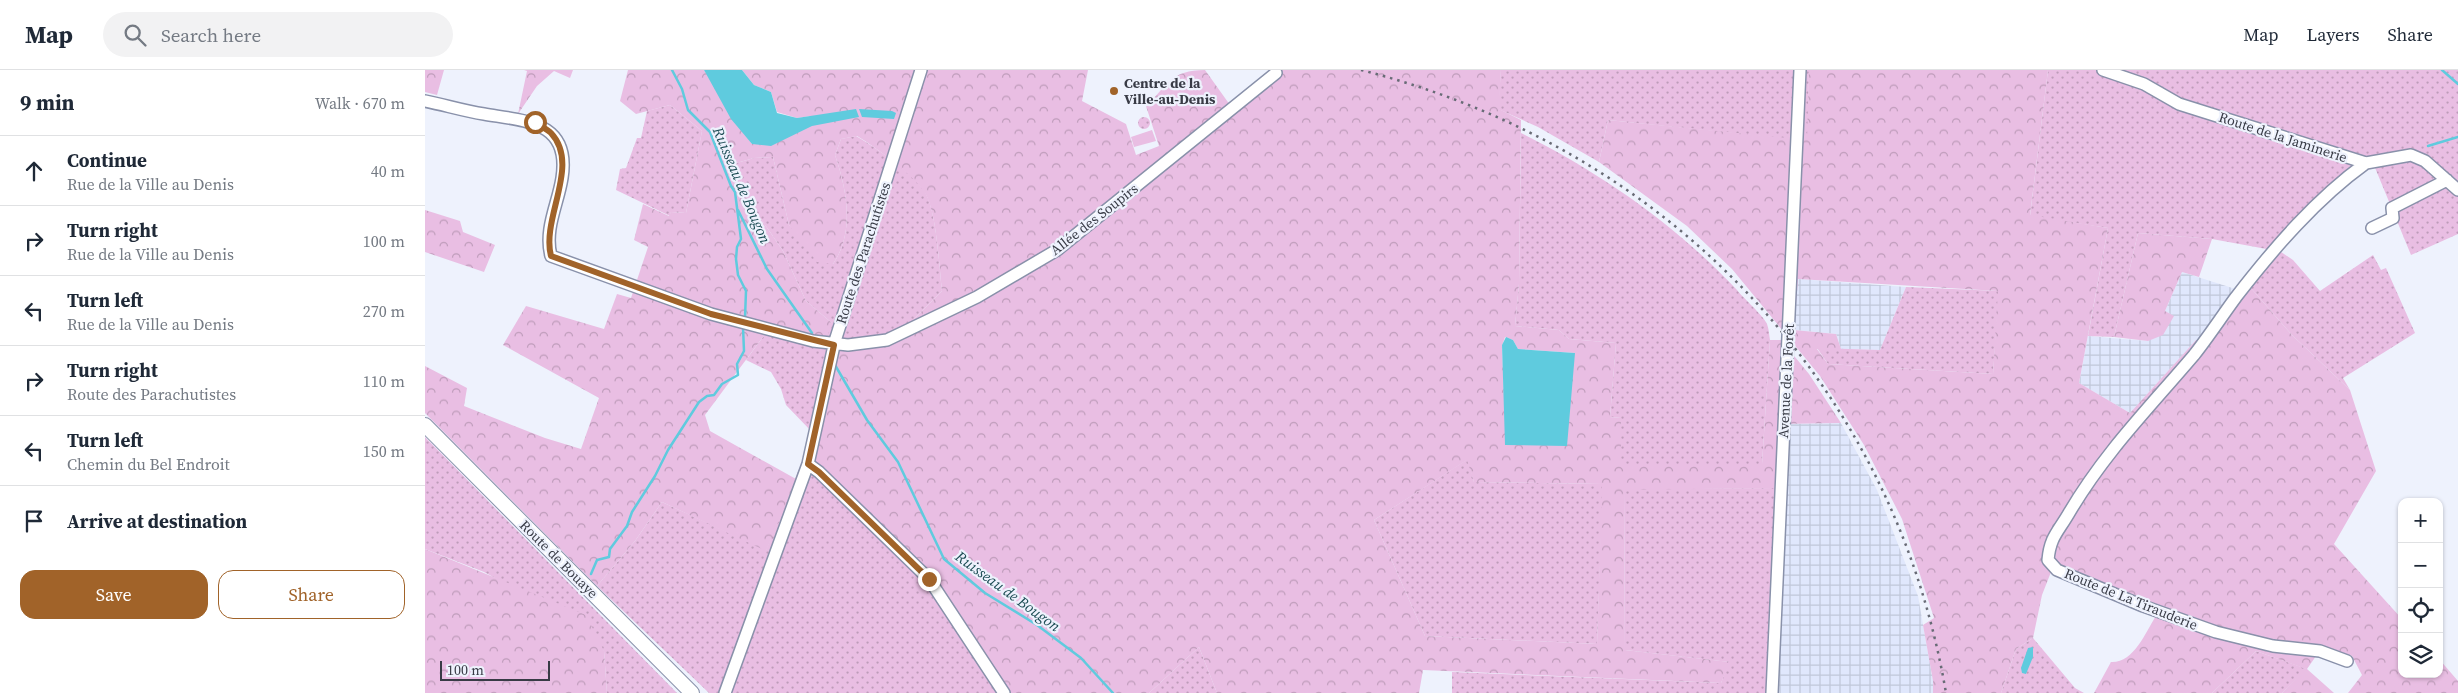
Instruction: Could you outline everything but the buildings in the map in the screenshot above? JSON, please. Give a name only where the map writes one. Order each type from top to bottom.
[{"type":"main road","name":"Route de Bouaye","points":[[425,425],[692,693]]},
{"type":"street","name":"Route des Parachutistes","points":[[725,693],[808,464],[834,345],[921,70]]},
{"type":"street","name":"Avenue de la Forêt","points":[[1772,693],[1800,70]]},
{"type":"street","name":"Route de la Jaminerie","points":[[2103,70],[2137,81],[2179,104],[2366,164],[2411,155],[2425,161],[2458,190]]},
{"type":"street","name":"Allée des Soupirs","points":[[425,100],[484,114],[535,122],[551,134],[562,152],[562,177],[553,211],[549,248],[551,256],[711,314],[834,345],[865,344],[887,340],[977,297],[1057,250],[1276,73]]},
{"type":"street","name":"Route de La Tirauderie","points":[[2347,661],[2320,651],[2273,646],[2216,632],[2143,606],[2057,570],[2048,560],[2049,543],[2085,484],[2113,447],[2211,333],[2237,296],[2297,226],[2329,194],[2366,164]]},
{"type":"street","points":[[2372,228],[2393,218],[2392,208],[2447,180]]},
{"type":"street","points":[[808,464],[819,472],[929,579],[1004,693]]},
{"type":"shaded area","points":[[2182,272],[2245,292],[2207,344],[2196,340],[2130,413],[2079,383],[2088,336],[2148,341],[2173,316],[2165,311]]},
{"type":"shaded area","points":[[1798,279],[1906,287],[1880,350],[1841,349],[1836,334],[1794,330]]},
{"type":"shaded area","points":[[1841,423],[1877,490],[1918,596],[1933,681],[1933,693],[1768,693],[1779,424]]},
{"type":"green space","points":[[425,70],[444,70],[437,95],[425,92]]},
{"type":"green space","points":[[524,70],[573,70],[570,78],[554,71],[537,86],[518,114],[527,71]]},
{"type":"green space","points":[[628,70],[704,70],[752,144],[811,116],[797,118],[777,112],[771,92],[754,85],[742,70],[1088,70],[1082,101],[1126,124],[1136,155],[1159,146],[1146,106],[1165,85],[1177,76],[1185,73],[1205,70],[1230,105],[1271,70],[1501,70],[1499,109],[1521,120],[1519,284],[1515,326],[1559,330],[1569,339],[1616,343],[1610,417],[1621,418],[1621,464],[1762,464],[1770,340],[1781,340],[1809,374],[1841,423],[1779,424],[1776,488],[1624,490],[1625,650],[1730,662],[1721,683],[1423,670],[1419,693],[1217,693],[1199,647],[1149,693],[1006,693],[932,578],[804,457],[838,352],[873,343],[903,330],[942,291],[935,226],[925,193],[912,178],[884,154],[857,136],[841,139],[835,155],[843,182],[847,211],[844,238],[840,252],[833,264],[817,262],[789,225],[773,157],[754,158],[733,164],[757,213],[783,251],[806,301],[832,323],[826,340],[771,326],[705,415],[710,431],[796,479],[766,551],[662,502],[635,541],[597,586],[425,413],[425,366],[467,388],[464,406],[545,438],[581,449],[599,398],[503,345],[526,306],[604,329],[617,294],[631,298],[648,247],[634,240],[643,204],[669,216],[671,212],[686,213],[702,131],[670,105],[636,114],[620,101]],"holes":[[[1505,337],[1513,340],[1518,349],[1575,353],[1506,445],[1502,346]],[[1467,460],[1474,482],[1602,484],[1597,644],[1425,636],[1374,520]]]},
{"type":"green space","points":[[1501,70],[1809,70],[1808,141],[1608,120],[1599,162],[1538,127],[1498,109]]},
{"type":"green space","points":[[1809,70],[2048,70],[2030,215],[2108,228],[2079,383],[2130,413],[2196,340],[2207,344],[2250,287],[2292,335],[2350,390],[2376,471],[2334,544],[2398,615],[2398,678],[2443,678],[2443,664],[2458,681],[2458,693],[2348,693],[2362,675],[2352,656],[2323,646],[2307,669],[2334,693],[2282,693],[2306,669],[2256,651],[2212,693],[2094,693],[2111,662],[2126,658],[2138,646],[2156,616],[2051,572],[2042,595],[2033,638],[2016,649],[2001,693],[1933,693],[1933,681],[1923,625],[1934,618],[1902,519],[1864,445],[1820,376],[1732,269],[1687,226],[1599,162],[1608,120],[1807,140]],"holes":[[[1798,279],[1998,291],[1993,374],[1828,364],[1817,349],[1841,349],[1836,334],[1794,330]]]},
{"type":"green space","points":[[2048,70],[2458,70],[2458,234],[2411,255],[2371,158],[2272,250],[2212,239],[2138,233],[2114,337],[2088,336],[2108,228],[2030,216]]},
{"type":"green space","points":[[670,105],[702,131],[686,213],[671,212],[670,216],[616,190],[620,169],[626,168],[637,138],[641,138],[647,111]]},
{"type":"green space","points":[[1142,117],[1146,117],[1150,123],[1146,129],[1142,129],[1138,125],[1138,121]]},
{"type":"green space","points":[[1152,130],[1156,141],[1134,147],[1131,137]]},
{"type":"green space","points":[[1521,133],[1580,165],[1663,222],[1713,266],[1765,320],[1770,340],[1762,464],[1620,464],[1621,418],[1610,417],[1616,343],[1569,339],[1559,330],[1515,326],[1519,284]]},
{"type":"green space","points":[[856,136],[903,169],[925,192],[935,226],[942,291],[903,330],[812,432],[786,405],[781,389],[771,372],[746,360],[771,326],[832,323],[806,301],[783,251],[757,213],[733,164],[754,158],[773,157],[789,225],[833,264],[840,252],[844,238],[847,211],[843,182],[835,155],[841,139]]},
{"type":"green space","points":[[425,210],[460,221],[463,232],[495,245],[484,272],[425,252]]},
{"type":"green space","points":[[2138,233],[2212,239],[2199,277],[2182,272],[2165,311],[2174,316],[2163,335],[2148,341],[2114,337]]},
{"type":"green space","points":[[2281,252],[2293,260],[2320,291],[2373,255],[2381,270],[2386,268],[2415,333],[2343,378],[2350,390],[2292,335],[2250,287]]},
{"type":"green space","points":[[1906,287],[1999,291],[1993,374],[1828,364],[1817,348],[1880,350]]},
{"type":"green space","points":[[425,437],[677,693],[607,693],[604,651],[506,584],[484,572],[425,549]]},
{"type":"green space","points":[[804,457],[932,578],[1006,693],[709,693],[597,586],[635,541],[662,502],[766,550]]},
{"type":"green space","points":[[1468,459],[1474,482],[1603,484],[1597,644],[1425,636],[1374,520]]},
{"type":"green space","points":[[1776,488],[1768,693],[1452,693],[1452,672],[1721,683],[1729,662],[1625,650],[1624,489]]},
{"type":"green space","points":[[425,549],[586,615],[604,651],[607,693],[425,693]]},
{"type":"green space","points":[[2033,638],[2075,688],[2084,693],[2001,693],[2016,649]]},
{"type":"green space","points":[[1199,647],[1217,693],[1149,693]]},
{"type":"green space","points":[[2256,651],[2307,669],[2282,693],[2212,693]]},
{"type":"water","points":[[704,70],[742,70],[754,85],[771,92],[777,113],[797,118],[856,109],[859,117],[812,126],[771,146],[752,144],[731,119]]},
{"type":"water","points":[[859,109],[892,111],[896,113],[894,119],[862,117]]},
{"type":"water","points":[[1506,337],[1513,340],[1518,349],[1575,353],[1567,446],[1505,445],[1502,345]]},
{"type":"water","points":[[2033,647],[2033,657],[2026,674],[2022,673],[2021,668],[2028,648]]},
{"type":"waterway","name":"Ruisseau de Bougon","points":[[672,70],[682,89],[688,110],[710,132],[735,192],[741,239],[737,247],[736,259],[738,275],[746,291],[745,318]]},
{"type":"waterway","points":[[2442,70],[2458,84]]},
{"type":"waterway","points":[[2428,146],[2458,137]]},
{"type":"waterway","name":"Ruisseau de Bougon","points":[[738,210],[767,269],[812,333]]},
{"type":"waterway","points":[[591,574],[597,560],[609,557],[610,549],[627,526],[632,512],[655,476],[668,450],[699,402],[707,396],[714,395],[722,384],[738,375],[737,364],[744,351],[743,327]]},
{"type":"waterway","name":"Ruisseau de Bougon","points":[[835,365],[867,420],[898,462],[944,559],[985,593],[1037,625],[1081,658],[1113,693]]},
{"type":"railway","points":[[1361,70],[1471,106],[1573,156],[1666,219],[1748,293],[1818,379],[1875,475],[1918,580],[1946,693]]},
{"type":"place","name":"Centre de la Ville-au-Denis","points":[[1114,91]]},
{"type":"route","points":[[535,122],[551,134],[562,152],[562,177],[553,211],[549,248],[551,256],[711,314],[834,345],[808,464],[819,472],[929,579]]}]
